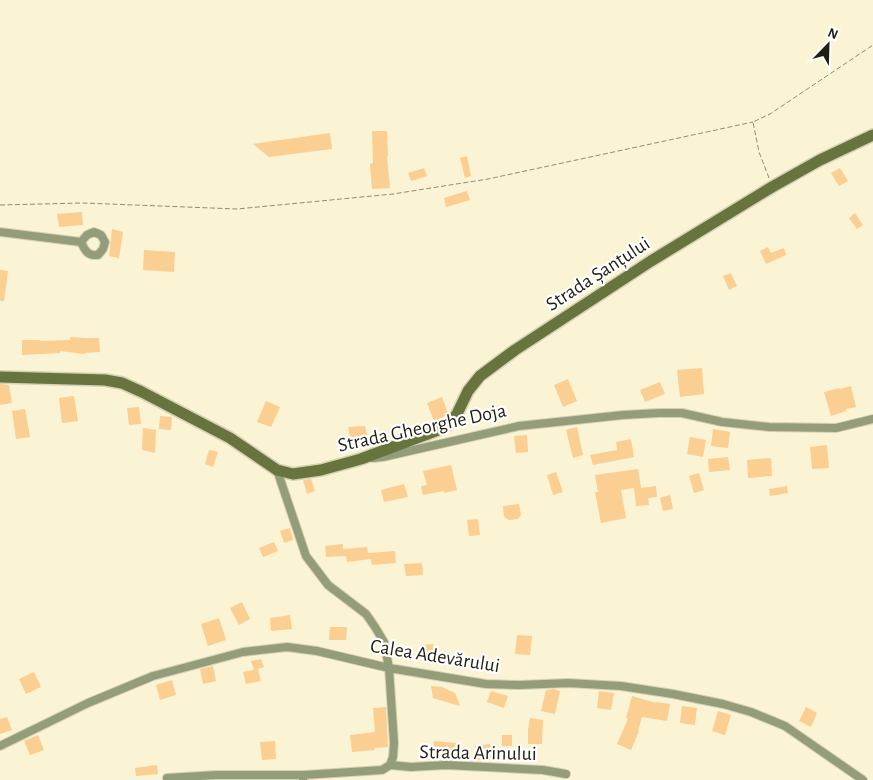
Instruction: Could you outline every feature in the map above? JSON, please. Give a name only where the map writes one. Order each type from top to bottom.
[{"type":"main road","name":"Strada Șanțului","points":[[361,459],[438,430],[448,424],[457,414],[468,392],[480,376],[515,350],[651,261],[772,187],[820,160],[873,135]]},
{"type":"main road","name":"Strada Gheorghe Doja","points":[[0,376],[105,380],[122,383],[230,438],[277,470],[293,474],[321,470],[361,459]]},
{"type":"street","points":[[0,232],[81,242]]},
{"type":"street","name":"Strada Gheorghe Doja","points":[[361,459],[383,457],[519,426],[622,415],[682,413],[722,422],[769,427],[826,428],[836,428],[873,419]]},
{"type":"street","name":"Strada Arinului","points":[[277,470],[306,556],[328,585],[366,614],[384,642],[389,668],[394,743],[390,766]]},
{"type":"street","name":"Calea Adevărului","points":[[0,746],[88,703],[153,676],[243,652],[287,647],[317,651],[389,668],[486,684],[568,683],[623,686],[723,704],[751,712],[785,726],[863,780]]},
{"type":"street","name":"Strada Arinului","points":[[167,778],[216,775],[304,778],[382,770],[390,766],[446,765],[543,770],[566,774]]},
{"type":"path","points":[[0,205],[83,203],[237,209],[393,194],[488,179],[753,122],[770,114],[873,45]]},
{"type":"path","points":[[753,122],[759,152],[772,187]]},
{"type":"building","points":[[372,131],[387,131],[390,188],[372,189],[370,164],[373,163]]},
{"type":"building","points":[[330,133],[332,149],[269,157],[253,144]]},
{"type":"building","points":[[467,156],[471,176],[465,178],[460,158]]},
{"type":"building","points":[[424,168],[427,176],[411,181],[408,173]]},
{"type":"building","points":[[840,168],[848,181],[839,186],[831,173]]},
{"type":"building","points":[[467,191],[470,200],[446,207],[444,198]]},
{"type":"building","points":[[82,212],[83,225],[59,227],[57,214]]},
{"type":"building","points":[[855,213],[863,225],[857,229],[849,218]]},
{"type":"building","points":[[112,229],[123,232],[119,258],[109,256]]},
{"type":"building","points":[[768,247],[771,253],[784,248],[786,255],[766,264],[760,251]]},
{"type":"building","points":[[144,250],[175,252],[174,272],[143,270]]},
{"type":"building","points":[[0,270],[8,271],[4,301],[0,301]]},
{"type":"building","points":[[731,273],[737,286],[729,290],[723,276]]},
{"type":"building","points":[[70,337],[99,338],[100,352],[85,354],[60,351],[60,353],[22,355],[22,340],[70,340]]},
{"type":"building","points":[[702,368],[704,394],[680,397],[677,370]]},
{"type":"building","points":[[568,379],[577,401],[563,407],[554,385]]},
{"type":"building","points":[[660,382],[665,394],[645,402],[640,390]]},
{"type":"building","points":[[0,384],[9,385],[12,403],[0,405]]},
{"type":"building","points":[[851,386],[856,407],[846,409],[846,411],[831,416],[824,392]]},
{"type":"building","points":[[74,396],[78,421],[62,423],[59,398]]},
{"type":"building","points":[[442,397],[448,413],[434,421],[427,403]]},
{"type":"building","points":[[266,401],[280,407],[271,427],[257,422]]},
{"type":"building","points":[[139,407],[141,424],[129,425],[127,408]]},
{"type":"building","points":[[25,409],[30,437],[16,439],[12,411]]},
{"type":"building","points":[[160,416],[172,417],[171,430],[159,429]]},
{"type":"building","points":[[365,426],[369,445],[352,446],[348,427]]},
{"type":"building","points":[[577,427],[583,455],[573,458],[566,430]]},
{"type":"building","points":[[143,428],[156,430],[155,453],[142,450]]},
{"type":"building","points":[[713,429],[730,432],[728,448],[711,446]]},
{"type":"building","points":[[527,435],[528,452],[516,453],[514,436]]},
{"type":"building","points":[[690,437],[706,440],[703,457],[687,454]]},
{"type":"building","points":[[631,439],[634,457],[593,465],[590,455],[617,450],[616,442]]},
{"type":"building","points":[[827,445],[829,468],[812,469],[810,447]]},
{"type":"building","points":[[209,450],[218,452],[213,467],[205,464]]},
{"type":"building","points":[[728,457],[730,470],[709,472],[708,459]]},
{"type":"building","points":[[771,458],[772,476],[748,478],[747,460]]},
{"type":"building","points":[[451,465],[457,490],[423,495],[421,486],[427,485],[423,471]]},
{"type":"building","points":[[638,469],[641,488],[656,486],[657,497],[648,498],[649,505],[636,506],[634,488],[621,490],[626,518],[601,523],[595,492],[598,492],[595,475]]},
{"type":"building","points":[[556,472],[563,492],[553,495],[547,475]]},
{"type":"building","points":[[699,473],[704,490],[694,493],[689,476]]},
{"type":"building","points":[[311,479],[315,491],[307,494],[303,480]]},
{"type":"building","points":[[404,484],[408,497],[384,502],[381,490]]},
{"type":"building","points":[[787,486],[788,493],[770,496],[769,489]]},
{"type":"building","points":[[670,495],[673,509],[663,511],[660,498]]},
{"type":"building","points":[[519,504],[521,515],[518,519],[509,520],[504,517],[503,506]]},
{"type":"building","points":[[478,519],[480,535],[469,536],[467,520]]},
{"type":"building","points":[[290,528],[293,540],[284,543],[280,531]]},
{"type":"building","points":[[274,542],[278,551],[263,557],[259,548]]},
{"type":"building","points":[[343,544],[343,549],[367,547],[368,553],[395,551],[396,563],[372,565],[371,559],[347,562],[346,556],[326,557],[325,546]]},
{"type":"building","points":[[422,563],[423,575],[406,576],[404,564]]},
{"type":"building","points":[[242,602],[250,619],[239,625],[230,608]]},
{"type":"building","points":[[290,615],[292,629],[271,631],[270,618]]},
{"type":"building","points":[[219,618],[226,640],[208,646],[201,624]]},
{"type":"building","points":[[330,627],[347,627],[346,640],[329,640]]},
{"type":"building","points":[[517,635],[532,636],[530,655],[515,654]]},
{"type":"building","points":[[433,644],[435,661],[424,662],[423,645]]},
{"type":"building","points":[[261,659],[264,667],[254,670],[251,661]]},
{"type":"building","points":[[213,666],[216,681],[203,684],[200,669]]},
{"type":"building","points":[[258,669],[261,681],[246,684],[243,672]]},
{"type":"building","points":[[34,672],[41,687],[26,694],[19,679]]},
{"type":"building","points":[[172,680],[176,695],[160,700],[156,685]]},
{"type":"building","points":[[431,686],[442,687],[455,693],[460,706],[433,698]]},
{"type":"building","points":[[554,689],[560,691],[555,714],[541,711],[546,690]]},
{"type":"building","points":[[491,691],[508,696],[504,708],[487,702]]},
{"type":"building","points":[[599,691],[614,693],[611,710],[597,708]]},
{"type":"building","points":[[632,696],[656,703],[670,704],[667,721],[642,717],[639,731],[631,750],[617,744],[628,719],[626,718]]},
{"type":"building","points":[[682,706],[697,708],[695,725],[680,723]]},
{"type":"building","points":[[386,707],[388,747],[352,752],[350,735],[375,732],[373,708]]},
{"type":"building","points":[[806,707],[817,713],[811,727],[799,721]]},
{"type":"building","points":[[718,711],[731,715],[725,735],[712,731]]},
{"type":"building","points":[[7,717],[12,730],[0,734],[0,719]]},
{"type":"building","points":[[530,718],[543,720],[542,744],[528,744]]},
{"type":"building","points":[[38,735],[44,750],[30,755],[24,741]]},
{"type":"building","points":[[502,735],[512,735],[512,746],[502,746]]},
{"type":"building","points":[[275,741],[276,759],[262,760],[260,742]]},
{"type":"building","points":[[434,741],[456,743],[455,758],[433,756]]},
{"type":"building","points":[[490,744],[492,758],[477,760],[475,746]]},
{"type":"building","points":[[157,765],[158,774],[136,776],[135,768]]}]
